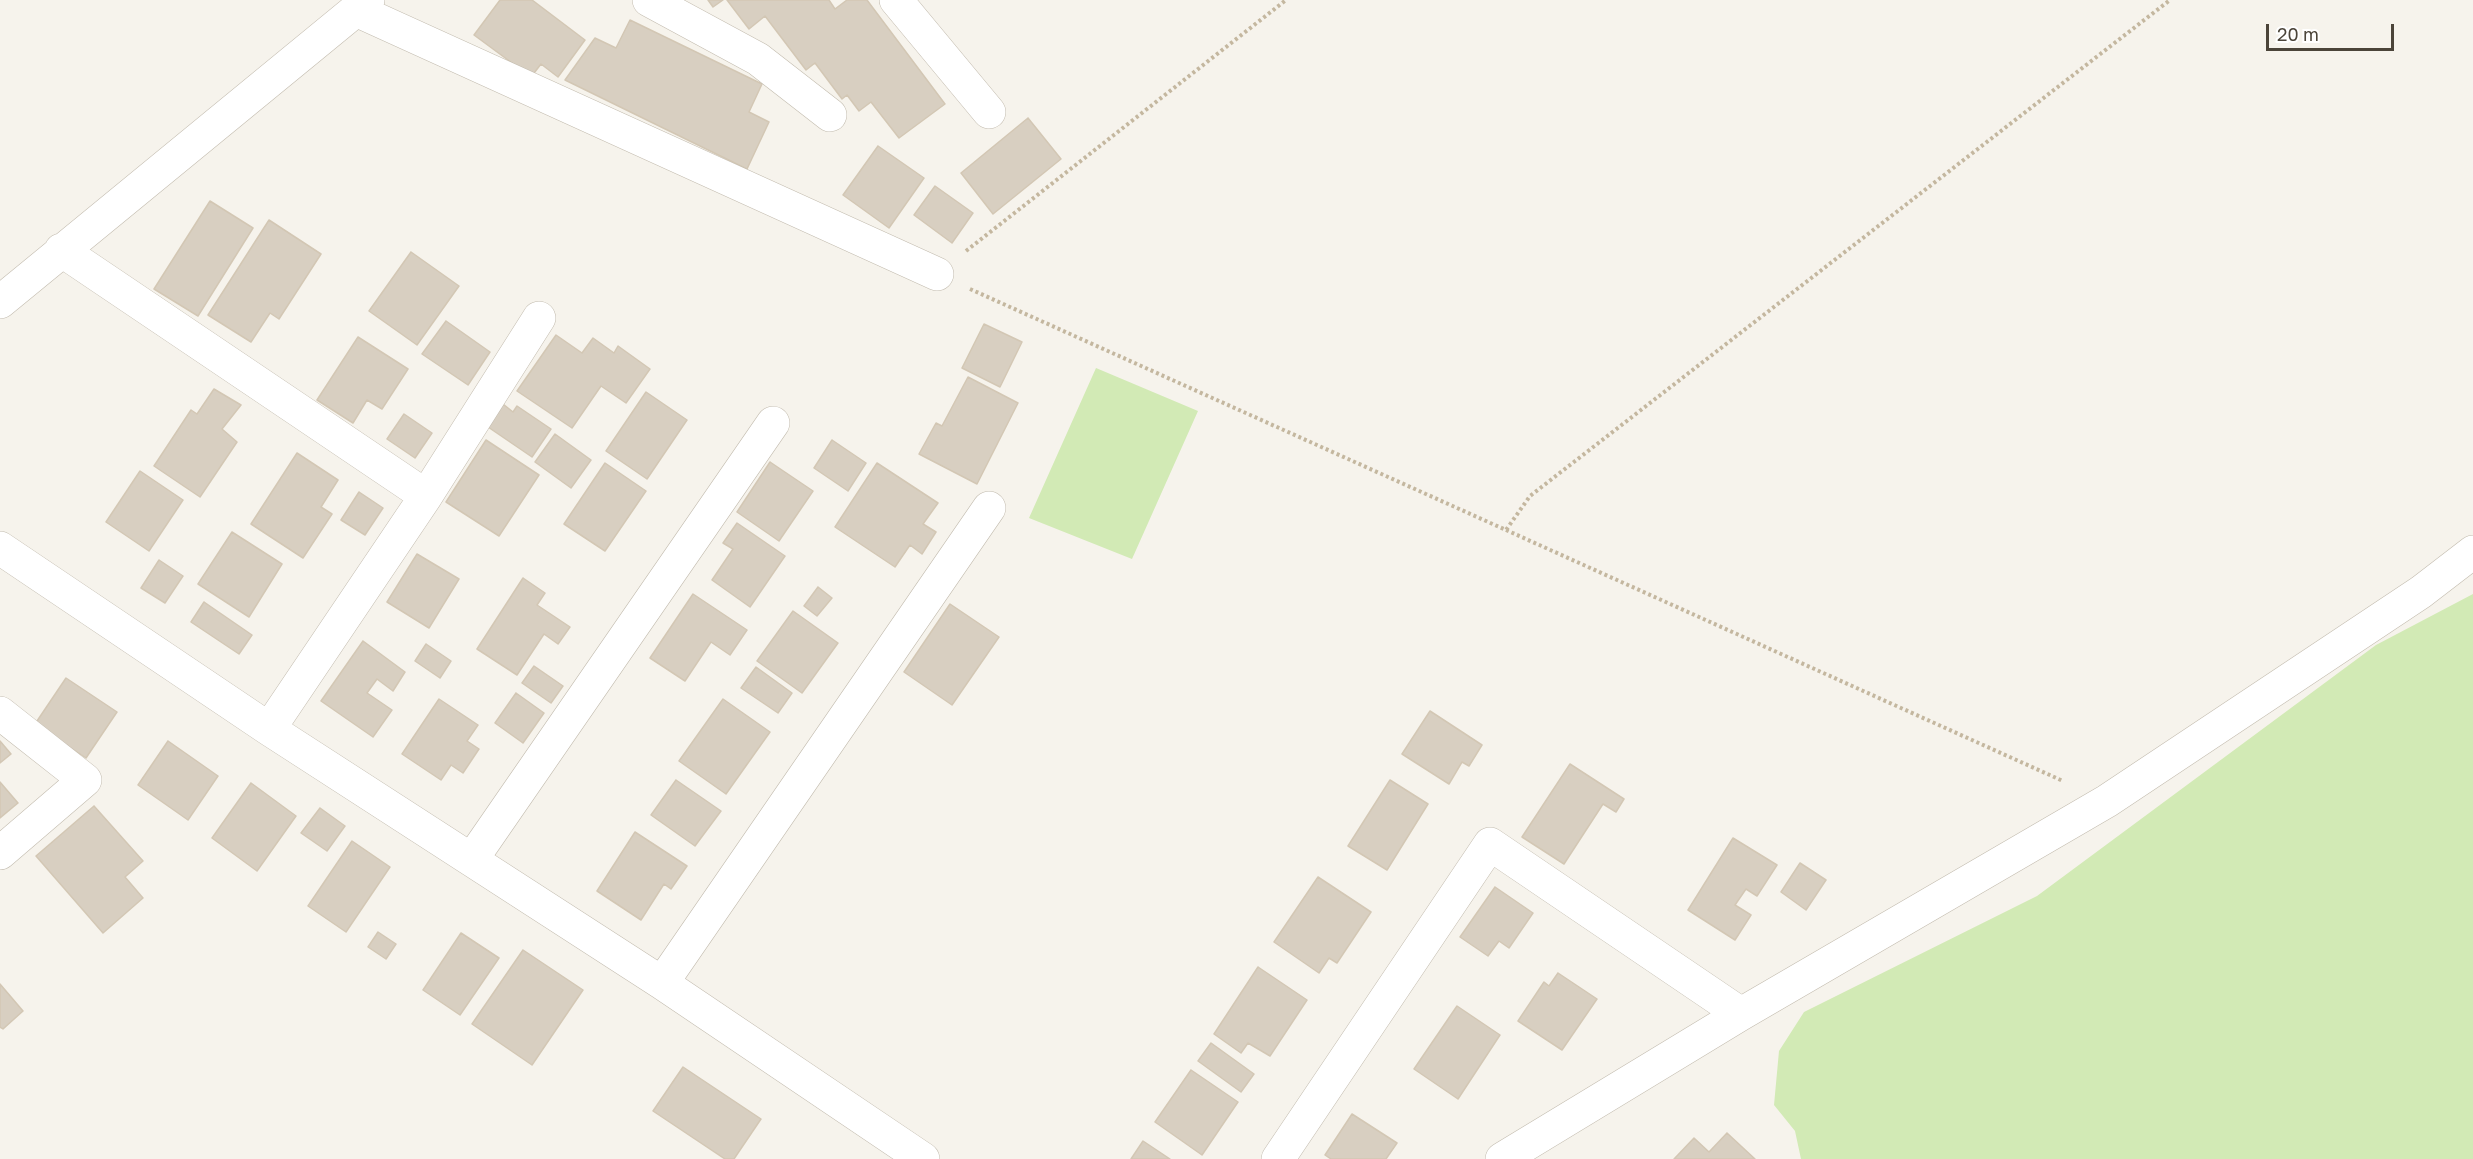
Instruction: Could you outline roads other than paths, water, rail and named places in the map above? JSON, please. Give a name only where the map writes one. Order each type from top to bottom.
[{"type":"street","points":[[649,0],[758,59],[830,115]]},
{"type":"street","points":[[896,0],[989,112]]},
{"type":"street","points":[[0,302],[362,5],[937,274]]},
{"type":"street","points":[[61,250],[426,496]]},
{"type":"street","points":[[269,729],[426,496],[539,318]]},
{"type":"street","points":[[472,859],[773,423]]},
{"type":"street","points":[[662,983],[989,508]]},
{"type":"street","points":[[0,548],[269,729],[662,983],[923,1159]]},
{"type":"street","points":[[1502,1159],[1741,1014],[2107,801],[2421,592],[2473,552]]},
{"type":"street","points":[[0,713],[85,780],[0,853]]},
{"type":"street","points":[[1278,1159],[1490,844],[1741,1014]]}]
